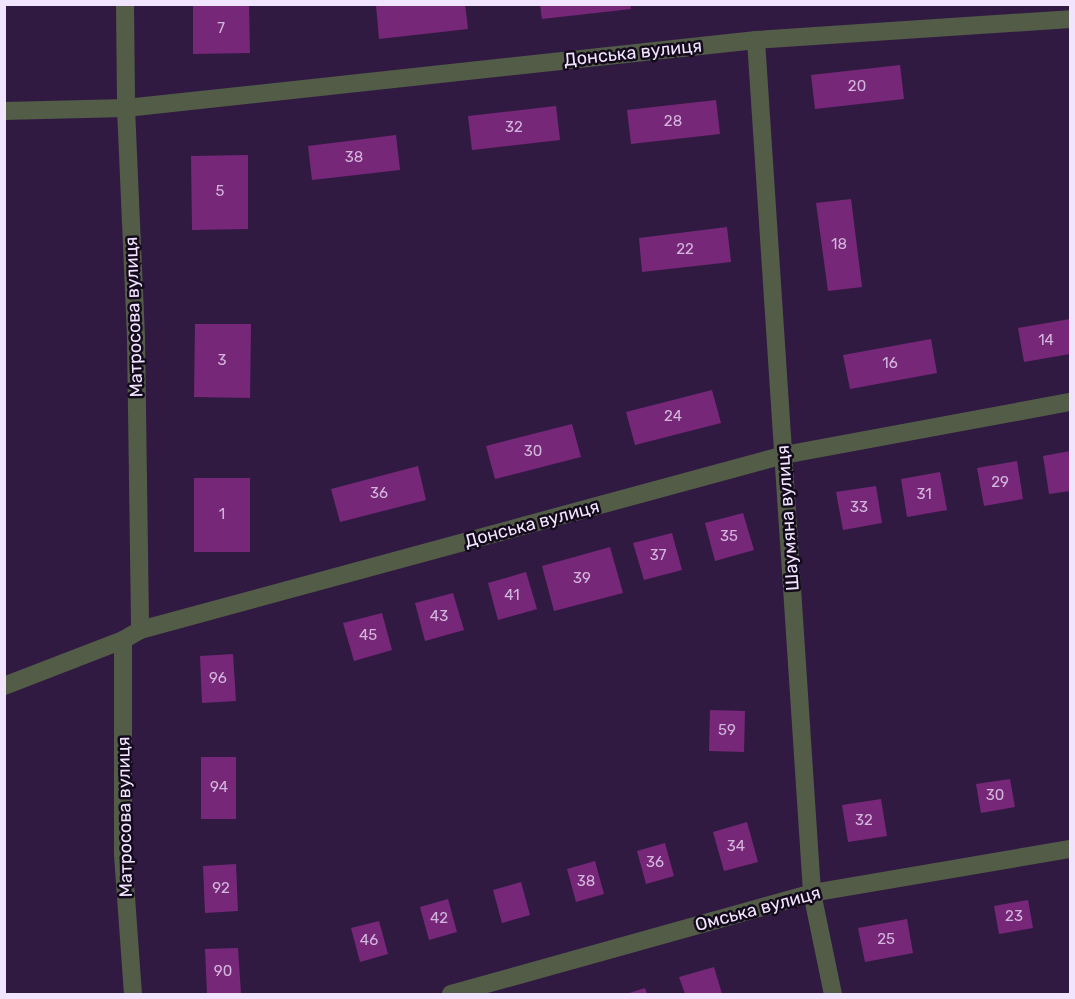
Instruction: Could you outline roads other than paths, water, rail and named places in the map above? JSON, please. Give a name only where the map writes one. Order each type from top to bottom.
[{"type":"street","name":"Матросова вулиця","points":[[126,4],[126,108],[136,337],[140,630]]},
{"type":"street","name":"Донська вулиця","points":[[4,111],[126,108],[756,40],[1071,20]]},
{"type":"street","name":"Шаумяна вулиця","points":[[756,40],[812,893],[833,994]]},
{"type":"street","name":"Донська вулиця","points":[[4,686],[123,640],[140,630],[784,455],[1071,402]]},
{"type":"street","name":"Матросова вулиця","points":[[123,640],[123,855],[133,994]]},
{"type":"street","name":"Омська вулиця","points":[[451,994],[812,893],[1071,849]]}]
